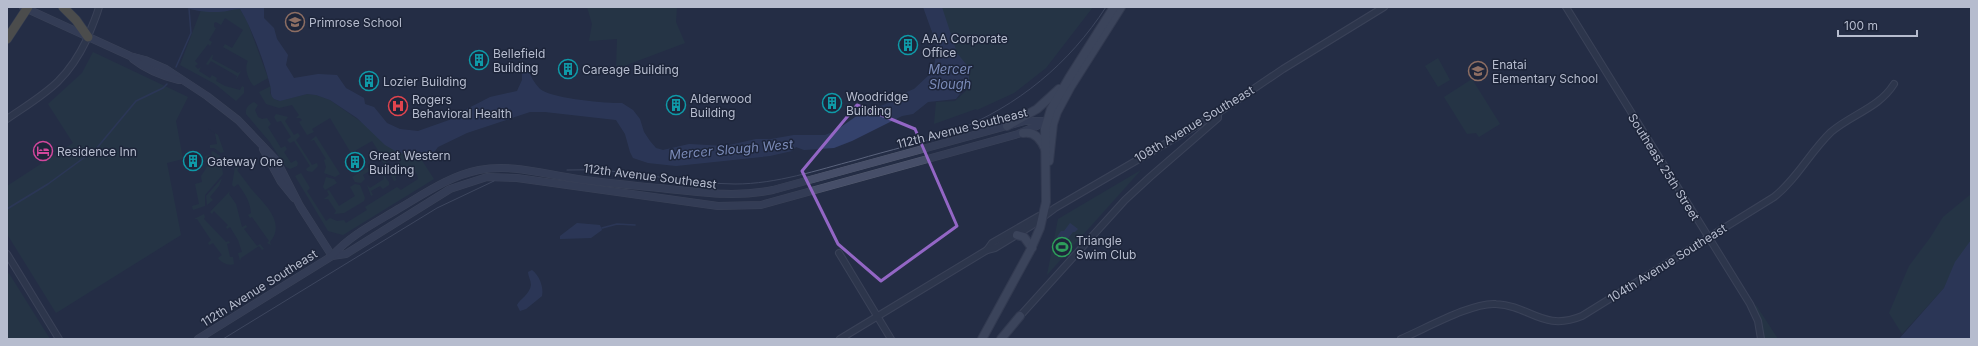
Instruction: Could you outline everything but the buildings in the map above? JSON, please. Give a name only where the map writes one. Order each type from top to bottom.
[{"type":"highway","points":[[63,7],[76,20],[88,36]]},
{"type":"highway","points":[[7,39],[26,8]]},
{"type":"main road","points":[[982,339],[1032,248],[1044,214],[1051,109],[1068,78],[1114,7]]},
{"type":"main road","points":[[1047,174],[1045,149],[1050,121],[1121,7]]},
{"type":"main road","points":[[26,8],[130,56],[145,60],[166,69],[232,115],[260,145],[281,182],[300,206],[332,256]]},
{"type":"main road","points":[[1007,126],[1037,108],[1068,78]]},
{"type":"main road","name":"112th Avenue Southeast","points":[[198,339],[332,256],[341,245],[434,188],[459,176],[479,170],[501,168],[525,169],[622,186],[704,194],[739,195],[773,190],[1031,120],[1050,121]]},
{"type":"main road","name":"112th Avenue Southeast","points":[[332,256],[346,254],[450,189],[487,177],[517,178],[718,206],[747,207],[770,204],[1023,133],[1050,121]]},
{"type":"main road","points":[[1023,133],[1031,133],[1037,137],[1045,149]]},
{"type":"main road","points":[[1017,234],[1024,237],[1032,248]]},
{"type":"main road","points":[[1001,339],[1020,316]]},
{"type":"street","points":[[7,119],[62,80],[76,60],[88,36],[99,7]]},
{"type":"street","name":"108th Avenue Southeast","points":[[986,250],[995,248],[1044,214],[1187,129],[1218,113],[1283,69],[1384,7]]},
{"type":"street","name":"Southeast 25th Street","points":[[1566,7],[1750,304],[1760,327],[1761,339]]},
{"type":"street","name":"104th Avenue Southeast","points":[[1401,339],[1469,310],[1488,304],[1505,305],[1553,322],[1570,320],[1582,316],[1782,191],[1832,132],[1884,98],[1894,84]]},
{"type":"street","points":[[1020,316],[1125,200],[1218,118],[1218,113]]},
{"type":"street","name":"108th Avenue Southeast","points":[[840,339],[986,250],[992,243],[1034,218],[1044,214]]},
{"type":"street","points":[[839,253],[891,339]]},
{"type":"street","points":[[7,254],[59,339]]},
{"type":"highlighted area","points":[[857,105],[915,129],[957,226],[881,281],[838,244],[802,171]]},
{"type":"shaded area","points":[[587,7],[677,7],[676,22],[685,43],[616,69],[617,39],[589,41],[592,24]]},
{"type":"shaded area","points":[[931,7],[1093,7],[1046,68],[1014,93],[977,110],[976,109],[934,124],[936,102],[955,101],[967,90],[947,51]]},
{"type":"shaded area","points":[[240,9],[247,21],[268,78],[254,86],[247,74],[246,67],[248,61],[223,47],[225,44],[232,48],[243,30],[225,18],[221,25],[216,22],[214,23],[214,27],[216,28],[209,40],[212,42],[210,46],[208,44],[195,61],[198,64],[195,66],[198,69],[201,67],[199,71],[210,78],[212,75],[217,78],[216,81],[225,86],[240,90],[242,86],[244,87],[244,93],[236,101],[215,84],[180,65],[201,10],[228,11]]},
{"type":"shaded area","points":[[93,52],[188,97],[176,121],[183,159],[167,163],[181,235],[56,313],[7,234],[7,186],[73,143],[48,104],[82,73]]},
{"type":"shaded area","points":[[212,55],[212,59],[238,73],[241,71],[236,80],[237,76],[211,61],[208,65],[206,64]]},
{"type":"shaded area","points":[[1438,58],[1450,80],[1438,87],[1425,66]]},
{"type":"shaded area","points":[[1472,79],[1500,124],[1479,137],[1476,133],[1467,134],[1444,97]]},
{"type":"shaded area","points":[[271,86],[270,93],[274,99],[279,101],[307,94],[316,95],[330,100],[364,124],[419,156],[434,179],[343,235],[328,231],[295,176],[301,173],[310,188],[307,191],[326,221],[330,218],[337,221],[344,220],[346,223],[367,210],[365,207],[397,187],[401,190],[418,179],[417,174],[411,167],[395,177],[397,180],[394,181],[389,172],[391,170],[393,173],[401,168],[398,159],[394,156],[386,161],[387,165],[385,165],[381,160],[383,158],[372,141],[351,153],[330,118],[312,129],[314,132],[307,135],[299,122],[302,120],[300,118],[296,118],[299,115],[292,105],[279,108],[266,104],[259,92]]},
{"type":"shaded area","points":[[254,102],[258,105],[255,110],[258,117],[262,119],[267,118],[271,124],[268,127],[281,148],[285,146],[287,149],[284,152],[291,163],[296,160],[298,163],[297,166],[290,169],[286,167],[269,141],[246,114],[248,106]]},
{"type":"shaded area","points":[[276,114],[288,117],[285,121],[294,135],[298,133],[300,136],[296,140],[312,165],[317,163],[318,166],[312,172],[307,171],[306,169],[310,166],[294,141],[290,143],[287,140],[291,137],[281,121],[277,122],[274,117]]},
{"type":"shaded area","points":[[215,133],[218,135],[224,152],[221,153],[214,148],[210,148],[210,145],[217,144]]},
{"type":"shaded area","points":[[316,136],[340,174],[335,177],[324,173],[326,167],[324,160],[326,159],[314,140],[310,141]]},
{"type":"shaded area","points":[[213,151],[220,156],[223,174],[205,195],[205,206],[193,210],[192,206],[199,204],[195,184],[202,182],[201,176],[207,167],[205,156],[212,155],[211,152]]},
{"type":"shaded area","points":[[374,164],[376,167],[363,175],[365,179],[361,183],[355,182],[352,177]]},
{"type":"shaded area","points":[[237,166],[239,168],[237,170],[272,214],[276,228],[270,242],[271,245],[267,243],[269,241],[252,217],[250,218],[248,215],[251,213],[248,201],[243,191],[238,184],[234,187],[232,185],[235,167]]},
{"type":"shaded area","name":"Triangle Swim Club","points":[[1141,170],[1047,275],[1058,219]]},
{"type":"shaded area","points":[[383,174],[389,182],[389,185],[383,189],[380,186],[371,191],[373,195],[371,196],[367,185],[370,188],[384,179]]},
{"type":"shaded area","points":[[326,177],[334,179],[337,183],[325,190],[323,187]]},
{"type":"shaded area","points":[[222,178],[219,186],[210,197],[213,200],[207,205],[206,196]]},
{"type":"shaded area","points":[[355,184],[360,185],[365,198],[364,201],[344,213],[334,214],[336,211],[328,199],[324,199],[329,195],[327,191],[329,190],[339,206],[355,196],[350,187]]},
{"type":"shaded area","points":[[230,191],[229,194],[236,204],[242,227],[246,225],[247,227],[244,229],[257,246],[260,244],[264,249],[262,250],[259,246],[241,258],[240,261],[238,253],[242,252],[238,240],[230,227],[227,229],[226,227],[228,225],[214,211],[212,214],[210,212]]},
{"type":"shaded area","points":[[1971,194],[1971,241],[1956,262],[1944,288],[1902,334],[1889,313],[1909,266],[1930,238],[1943,217]]},
{"type":"shaded area","points":[[204,214],[204,219],[226,242],[229,241],[230,243],[227,244],[230,257],[233,257],[234,264],[225,264],[221,261],[218,258],[222,255],[213,243],[209,245],[208,243],[211,240],[197,219],[194,219]]},
{"type":"shaded area","points":[[9,273],[50,339],[7,339],[7,274]]},
{"type":"shaded area","points":[[1756,305],[1778,339],[1762,339],[1754,307]]},
{"type":"water","name":"Mercer Slough","points":[[185,7],[264,7],[264,18],[274,28],[277,39],[288,55],[286,65],[294,78],[318,74],[337,75],[346,88],[364,98],[365,104],[374,107],[387,123],[400,129],[418,131],[452,119],[463,111],[490,97],[517,91],[522,80],[522,71],[525,68],[528,68],[531,77],[536,84],[540,89],[546,92],[579,100],[622,103],[633,110],[640,119],[644,132],[656,148],[663,150],[689,144],[725,146],[756,139],[771,139],[794,135],[825,135],[835,131],[858,115],[893,101],[899,95],[914,89],[929,75],[934,67],[936,43],[923,7],[942,7],[957,53],[969,68],[969,82],[956,99],[928,102],[913,114],[902,116],[852,141],[834,148],[804,150],[796,147],[792,151],[770,156],[676,166],[648,163],[633,158],[625,134],[616,120],[545,112],[530,112],[467,133],[438,147],[432,155],[411,156],[397,152],[385,145],[357,118],[330,100],[316,95],[307,94],[280,101],[274,99],[261,56],[249,25],[240,9],[212,12],[194,10]]},
{"type":"water","points":[[577,223],[600,225],[602,230],[591,238],[560,239],[560,236]]},
{"type":"water","points":[[1070,223],[1078,229],[1073,232],[1065,242],[1057,237]]},
{"type":"water","points":[[1971,240],[1971,339],[1899,339],[1944,288],[1955,262]]},
{"type":"water","points":[[532,270],[537,275],[540,282],[542,296],[526,309],[520,311],[517,305],[527,294],[530,288],[531,283],[528,272]]},
{"type":"waterway","points":[[176,67],[191,33],[189,9]]},
{"type":"waterway","points":[[7,209],[48,184],[96,149],[136,101],[163,88],[167,84]]},
{"type":"waterway","points":[[602,228],[617,224],[635,225]]},
{"type":"tram line","points":[[567,170],[609,171],[714,183],[735,184],[766,182],[797,176],[931,139],[978,121],[1021,96],[1059,65],[1076,47],[1106,7]]},
{"type":"tram line","points":[[223,339],[437,208],[494,181]]},
{"type":"place","name":"Primrose School","points":[[295,22]]},
{"type":"place","name":"AAA Corporate Office","points":[[908,45]]},
{"type":"place","name":"Bellefield Building","points":[[479,60]]},
{"type":"place","name":"Careage Building","points":[[568,69]]},
{"type":"place","name":"Enatai Elementary School","points":[[1478,71]]},
{"type":"place","name":"Lozier Building","points":[[369,81]]},
{"type":"place","name":"Woodridge Building","points":[[832,103]]},
{"type":"place","name":"Alderwood Building","points":[[676,105]]},
{"type":"place","name":"Rogers Behavioral Health","points":[[398,106]]},
{"type":"place","name":"Residence Inn","points":[[43,151]]},
{"type":"place","name":"Gateway One","points":[[193,161]]},
{"type":"place","name":"Great Western Building","points":[[355,162]]},
{"type":"place","name":"Triangle Swim Club","points":[[1062,247]]},
{"type":"water label","name":"Mercer Slough West","points":[[731,149]]}]
